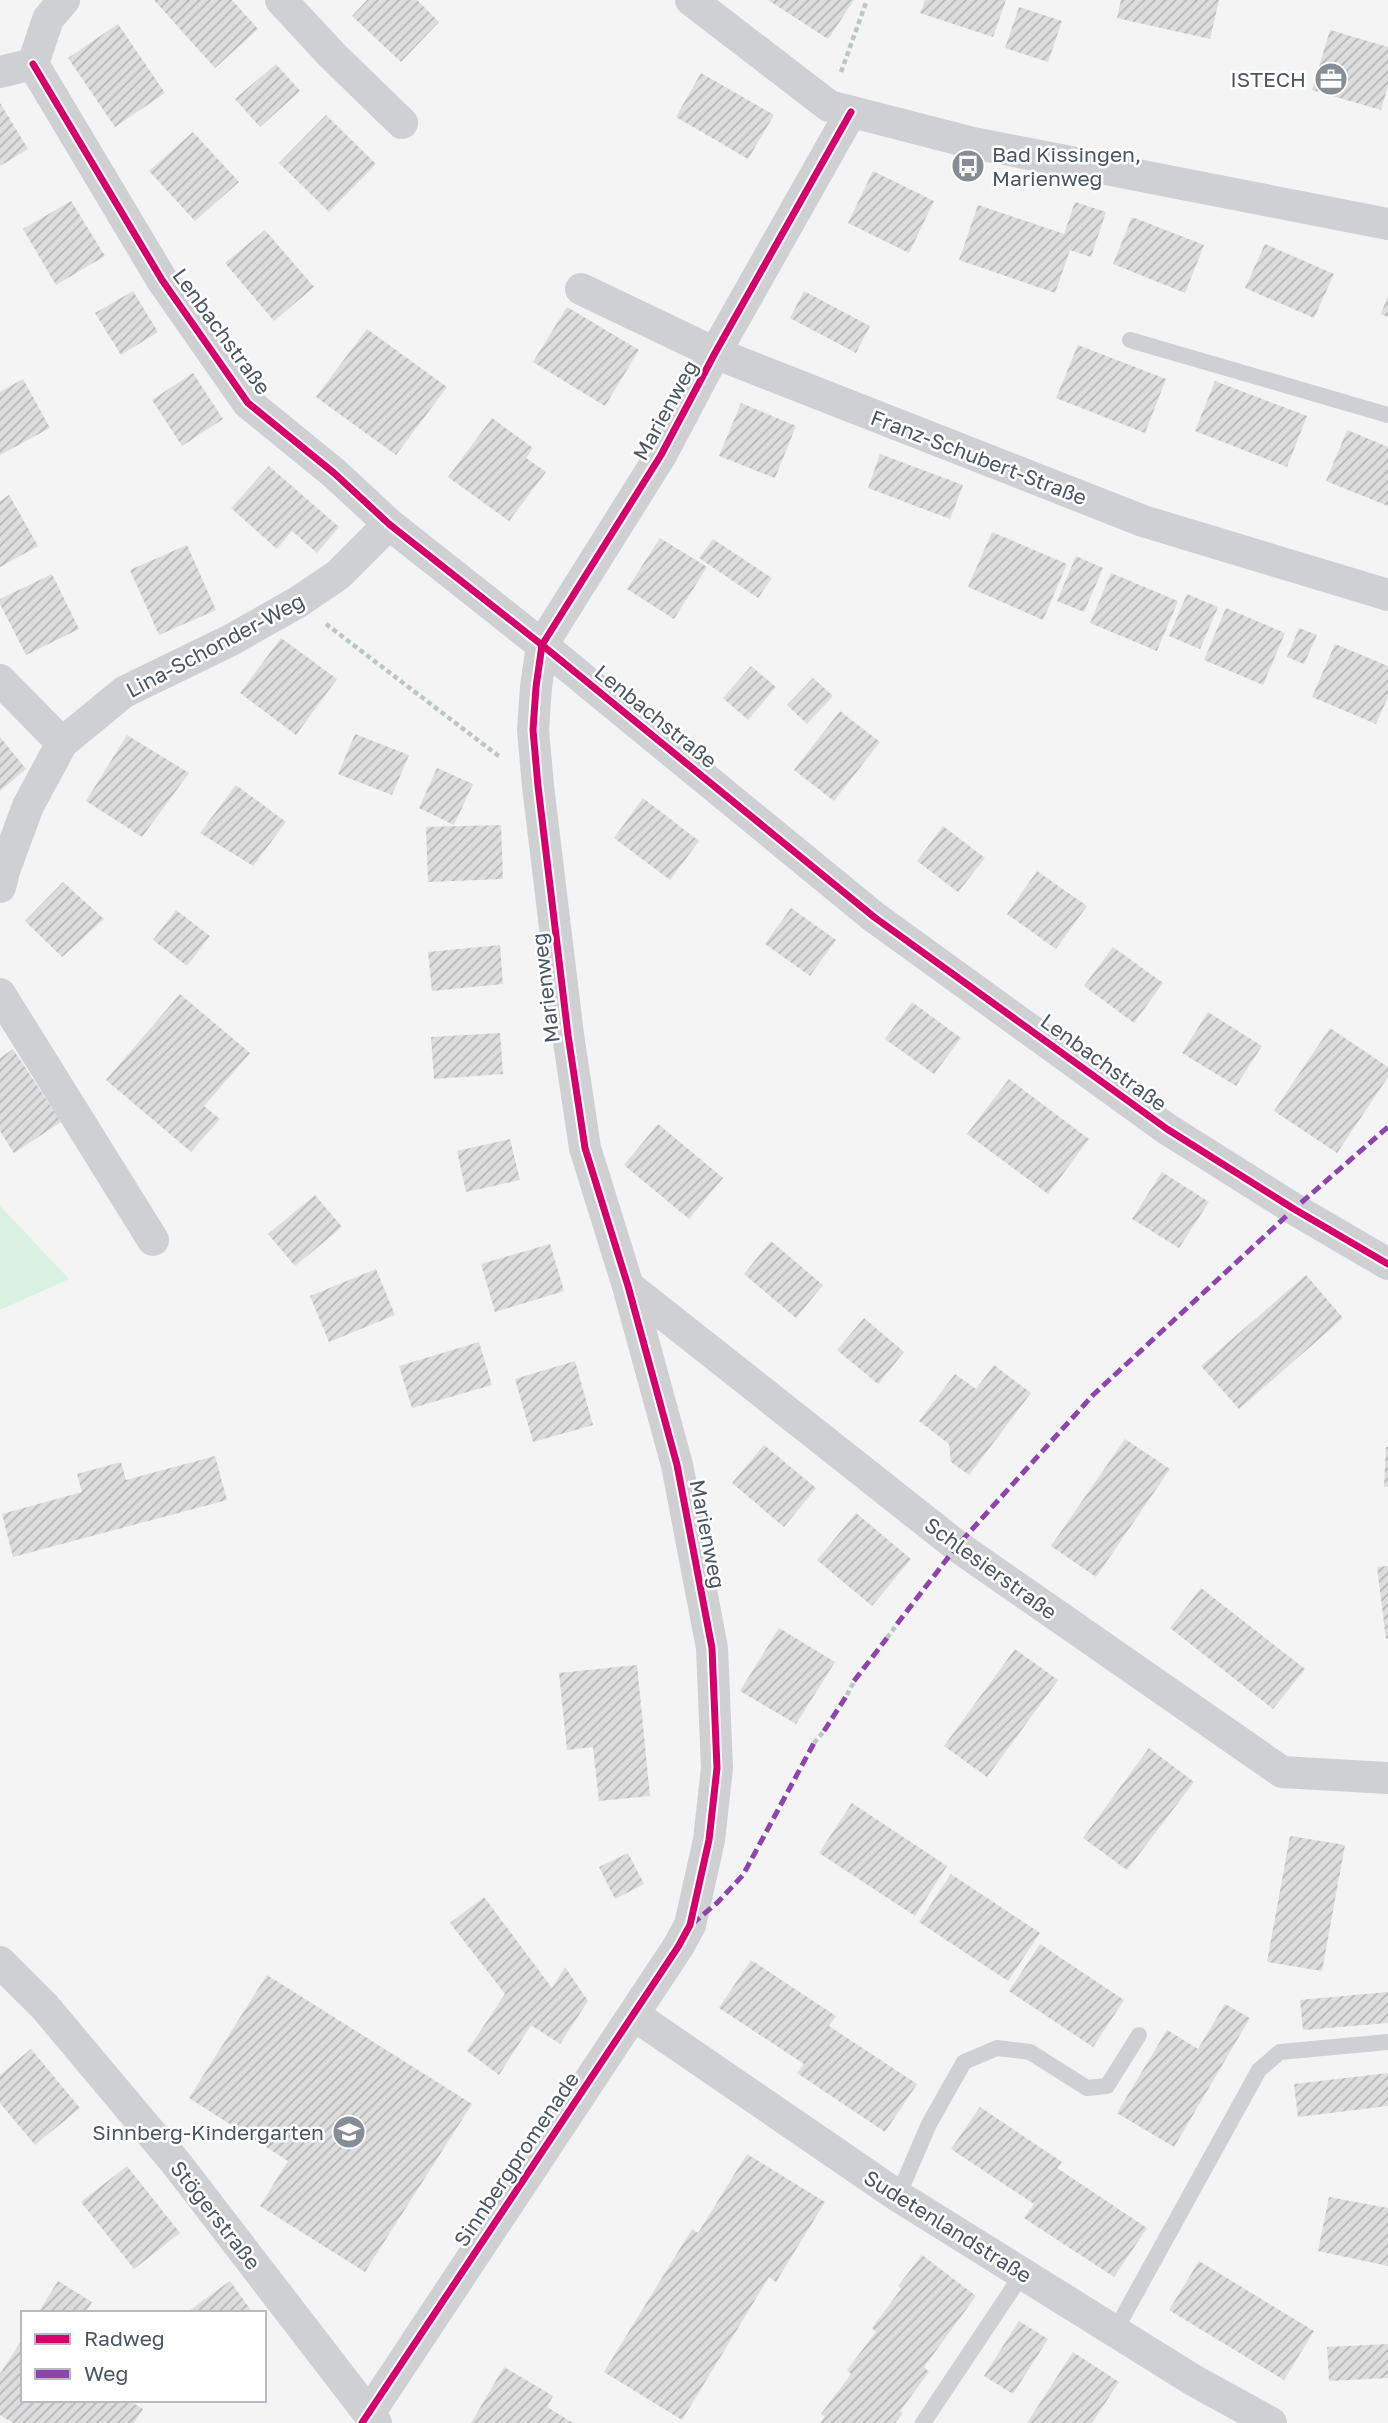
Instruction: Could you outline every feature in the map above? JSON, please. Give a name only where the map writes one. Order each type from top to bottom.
[{"type":"street","points":[[0,72],[33,64],[48,19],[64,0]]},
{"type":"street","points":[[281,0],[332,55],[402,122]]},
{"type":"street","points":[[691,0],[840,109],[973,143],[1388,224]]},
{"type":"street","name":"Lenbachstraße","points":[[33,64],[162,280],[248,402],[334,473],[389,524],[542,645],[886,926],[1167,1129],[1388,1264]]},
{"type":"street","name":"Marienweg","points":[[690,1925],[709,1840],[718,1768],[712,1648],[677,1465],[628,1286],[585,1148],[568,1035],[538,786],[533,730],[536,687],[542,645],[661,456],[840,109]]},
{"type":"street","name":"Franz-Schubert-Straße","points":[[581,289],[715,354],[1143,521],[1388,595]]},
{"type":"street","name":"Lina-Schonder-Weg","points":[[0,887],[28,806],[62,743],[124,692],[231,640],[298,602],[338,575],[389,524]]},
{"type":"street","points":[[0,680],[62,743]]},
{"type":"street","points":[[0,994],[153,1240]]},
{"type":"street","name":"Schlesierstraße","points":[[628,1286],[957,1546],[1282,1772],[1388,1778]]},
{"type":"street","name":"Sinnbergpromenade","points":[[373,2417],[690,1925]]},
{"type":"street","name":"Stögerstraße","points":[[0,1962],[45,2007],[176,2163],[373,2417]]},
{"type":"street","name":"Sudetenlandstraße","points":[[634,2015],[898,2196],[1193,2380],[1272,2423]]},
{"type":"lane","points":[[1130,340],[1388,415]]},
{"type":"lane","points":[[898,2196],[929,2124],[964,2062],[997,2048],[1030,2052],[1087,2088],[1107,2086],[1139,2035]]},
{"type":"lane","points":[[1115,2331],[1259,2070],[1280,2052],[1388,2042]]},
{"type":"lane","points":[[923,2423],[1023,2273]]},
{"type":"path","points":[[840,109],[867,0]]},
{"type":"path","points":[[298,602],[538,786]]},
{"type":"path","points":[[887,1638],[897,1625]]},
{"type":"path","points":[[847,1695],[854,1681]]},
{"type":"path","points":[[814,1744],[824,1731]]},
{"type":"green space","points":[[0,1206],[69,1279],[0,1310]]},
{"type":"building","points":[[154,0],[232,0],[258,29],[215,68]]},
{"type":"building","points":[[367,0],[417,0],[439,22],[401,62],[352,16]]},
{"type":"building","points":[[768,0],[854,0],[828,39]]},
{"type":"building","points":[[925,0],[1006,0],[993,37],[920,13]]},
{"type":"building","points":[[1121,0],[1219,0],[1210,39],[1117,18]]},
{"type":"building","points":[[1019,7],[1062,21],[1048,62],[1005,48]]},
{"type":"building","points":[[118,24],[165,93],[115,127],[68,58]]},
{"type":"building","points":[[1330,30],[1388,47],[1388,86],[1381,110],[1312,90]]},
{"type":"building","points":[[276,64],[300,91],[260,127],[235,99]]},
{"type":"building","points":[[701,73],[774,115],[748,159],[676,117]]},
{"type":"building","points":[[0,103],[28,149],[0,166]]},
{"type":"building","points":[[326,115],[376,164],[329,212],[279,163]]},
{"type":"building","points":[[193,132],[239,182],[195,221],[149,171]]},
{"type":"building","points":[[873,171],[934,201],[909,253],[848,223]]},
{"type":"building","points":[[71,201],[105,256],[56,285],[23,229]]},
{"type":"building","points":[[1075,202],[1106,212],[1091,257],[1070,250],[1055,293],[959,260],[978,205],[1064,234]]},
{"type":"building","points":[[1132,217],[1204,245],[1185,293],[1113,264]]},
{"type":"building","points":[[265,230],[314,287],[274,321],[225,263]]},
{"type":"building","points":[[1265,244],[1334,274],[1314,318],[1245,288]]},
{"type":"building","points":[[133,291],[158,332],[121,355],[95,313]]},
{"type":"building","points":[[804,291],[870,326],[856,353],[790,318]]},
{"type":"building","points":[[1388,296],[1388,317],[1381,314]]},
{"type":"building","points":[[567,307],[639,350],[605,406],[533,362]]},
{"type":"building","points":[[367,329],[447,387],[396,455],[316,397]]},
{"type":"building","points":[[1078,345],[1166,379],[1145,433],[1056,398]]},
{"type":"building","points":[[193,373],[223,419],[182,446],[152,400]]},
{"type":"building","points":[[23,379],[50,428],[0,455],[0,392]]},
{"type":"building","points":[[1215,381],[1307,416],[1287,467],[1195,431]]},
{"type":"building","points":[[741,403],[796,426],[775,478],[719,456]]},
{"type":"building","points":[[492,418],[533,448],[526,458],[546,472],[509,521],[448,477]]},
{"type":"building","points":[[1347,430],[1388,447],[1388,506],[1326,481]]},
{"type":"building","points":[[880,454],[963,485],[950,519],[868,488]]},
{"type":"building","points":[[269,466],[339,527],[317,553],[292,531],[277,549],[231,508]]},
{"type":"building","points":[[9,495],[38,546],[0,567],[0,501]]},
{"type":"building","points":[[992,532],[1067,564],[1043,620],[968,587]]},
{"type":"building","points":[[660,538],[707,567],[674,619],[627,589]]},
{"type":"building","points":[[713,539],[772,578],[758,598],[699,558]]},
{"type":"building","points":[[187,545],[216,610],[159,635],[130,570]]},
{"type":"building","points":[[1076,556],[1103,568],[1084,612],[1057,601]]},
{"type":"building","points":[[1111,573],[1178,601],[1157,651],[1090,623]]},
{"type":"building","points":[[52,574],[79,629],[26,655],[0,604],[0,599]]},
{"type":"building","points":[[1187,594],[1218,607],[1200,649],[1169,636]]},
{"type":"building","points":[[1226,608],[1285,633],[1263,685],[1204,660]]},
{"type":"building","points":[[1299,628],[1317,635],[1304,664],[1287,657]]},
{"type":"building","points":[[281,638],[337,679],[296,735],[240,693]]},
{"type":"building","points":[[1335,644],[1388,666],[1388,697],[1376,724],[1312,697]]},
{"type":"building","points":[[751,666],[776,687],[748,720],[723,698]]},
{"type":"building","points":[[813,678],[833,696],[807,724],[787,705]]},
{"type":"building","points":[[840,711],[880,742],[834,801],[794,770]]},
{"type":"building","points":[[355,734],[409,755],[392,795],[338,774]]},
{"type":"building","points":[[127,735],[189,773],[142,837],[86,801]]},
{"type":"building","points":[[0,737],[26,769],[0,791]]},
{"type":"building","points":[[437,768],[473,784],[454,825],[419,808]]},
{"type":"building","points":[[236,785],[286,822],[253,866],[200,833]]},
{"type":"building","points":[[643,798],[699,841],[670,880],[614,838]]},
{"type":"building","points":[[501,825],[503,879],[428,882],[426,827]]},
{"type":"building","points":[[943,826],[985,858],[958,892],[917,861]]},
{"type":"building","points":[[1037,871],[1087,906],[1056,949],[1007,914]]},
{"type":"building","points":[[63,882],[104,919],[62,957],[25,921]]},
{"type":"building","points":[[791,908],[836,940],[810,976],[765,944]]},
{"type":"building","points":[[176,910],[210,936],[187,966],[153,940]]},
{"type":"building","points":[[500,945],[503,984],[432,991],[428,952]]},
{"type":"building","points":[[1113,947],[1163,983],[1134,1023],[1084,986]]},
{"type":"building","points":[[180,994],[250,1053],[204,1106],[220,1119],[191,1152],[106,1080]]},
{"type":"building","points":[[912,1002],[961,1038],[934,1074],[885,1039]]},
{"type":"building","points":[[1208,1012],[1262,1046],[1236,1086],[1182,1053]]},
{"type":"building","points":[[1330,1028],[1388,1067],[1388,1077],[1337,1153],[1274,1111]]},
{"type":"building","points":[[500,1033],[503,1074],[434,1079],[431,1037]]},
{"type":"building","points":[[13,1049],[61,1122],[14,1153],[0,1131],[0,1058]]},
{"type":"building","points":[[1009,1079],[1089,1139],[1048,1194],[967,1134]]},
{"type":"building","points":[[658,1124],[723,1178],[689,1219],[624,1165]]},
{"type":"building","points":[[510,1139],[520,1180],[466,1192],[457,1151]]},
{"type":"building","points":[[1162,1172],[1209,1202],[1179,1248],[1132,1219]]},
{"type":"building","points":[[315,1195],[342,1227],[295,1266],[268,1234]]},
{"type":"building","points":[[771,1241],[823,1285],[796,1318],[744,1274]]},
{"type":"building","points":[[550,1244],[564,1291],[495,1312],[481,1264]]},
{"type":"building","points":[[376,1269],[395,1315],[329,1342],[310,1296]]},
{"type":"building","points":[[1306,1275],[1343,1318],[1239,1409],[1201,1366]]},
{"type":"building","points":[[864,1318],[904,1352],[878,1384],[837,1350]]},
{"type":"building","points":[[479,1342],[492,1385],[412,1408],[399,1366]]},
{"type":"building","points":[[575,1361],[593,1425],[533,1442],[515,1379]]},
{"type":"building","points":[[994,1365],[1031,1393],[969,1475],[951,1462],[949,1444],[919,1421],[955,1374],[976,1389]]},
{"type":"building","points":[[1125,1439],[1170,1469],[1096,1577],[1051,1546]]},
{"type":"building","points":[[764,1445],[816,1488],[784,1527],[732,1483]]},
{"type":"building","points":[[1386,1447],[1388,1487],[1384,1487]]},
{"type":"building","points":[[215,1456],[227,1500],[13,1557],[2,1514],[82,1492],[77,1474],[121,1462],[126,1480]]},
{"type":"building","points":[[856,1513],[911,1559],[872,1606],[817,1560]]},
{"type":"building","points":[[1388,1566],[1388,1638],[1386,1639],[1377,1567]]},
{"type":"building","points":[[1201,1588],[1305,1669],[1273,1709],[1170,1628]]},
{"type":"building","points":[[779,1628],[835,1662],[796,1724],[740,1691]]},
{"type":"building","points":[[1015,1649],[1058,1680],[987,1777],[944,1746]]},
{"type":"building","points":[[637,1665],[650,1796],[599,1801],[593,1747],[567,1750],[559,1673]]},
{"type":"building","points":[[1149,1748],[1194,1782],[1127,1870],[1083,1838]]},
{"type":"building","points":[[852,1803],[947,1866],[915,1916],[819,1853]]},
{"type":"building","points":[[1290,1836],[1345,1845],[1322,1971],[1267,1962]]},
{"type":"building","points":[[628,1853],[644,1884],[615,1899],[599,1867]]},
{"type":"building","points":[[951,1874],[1040,1933],[1008,1981],[919,1922]]},
{"type":"building","points":[[484,1897],[552,1988],[565,1967],[588,2001],[560,2044],[531,2025],[499,2075],[467,2051],[505,1994],[450,1923]]},
{"type":"building","points":[[1040,1944],[1124,2000],[1093,2047],[1009,1991]]},
{"type":"building","points":[[751,1960],[836,2016],[829,2026],[917,2084],[885,2132],[797,2073],[804,2064],[719,2008]]},
{"type":"building","name":"Sinnberg-Kindergarten","points":[[267,1975],[472,2104],[365,2272],[260,2206],[288,2161],[189,2098]]},
{"type":"building","points":[[1388,1992],[1388,2023],[1303,2030],[1300,2000]]},
{"type":"building","points":[[1225,2004],[1250,2018],[1174,2147],[1117,2113],[1167,2030],[1198,2049]]},
{"type":"building","points":[[31,2049],[80,2108],[35,2145],[0,2103],[0,2075]]},
{"type":"building","points":[[1388,2073],[1388,2106],[1298,2117],[1294,2084]]},
{"type":"building","points":[[980,2107],[1062,2162],[1057,2168],[1147,2228],[1114,2277],[1024,2218],[1034,2204],[951,2149]]},
{"type":"building","points":[[747,2154],[825,2202],[776,2282],[769,2277],[682,2420],[604,2372],[692,2229],[698,2233]]},
{"type":"building","points":[[127,2166],[180,2233],[134,2269],[81,2202]]},
{"type":"building","points":[[1329,2197],[1388,2208],[1388,2266],[1318,2251]]},
{"type":"building","points":[[922,2255],[976,2296],[924,2367],[929,2372],[900,2411],[903,2413],[895,2423],[820,2423],[825,2417],[821,2414],[851,2374],[847,2370],[876,2332],[872,2328],[901,2289],[898,2286]]},
{"type":"building","points":[[1199,2261],[1314,2331],[1284,2380],[1169,2310]]},
{"type":"building","points":[[58,2281],[92,2302],[86,2311],[39,2311]]},
{"type":"building","points":[[230,2281],[252,2311],[189,2311]]},
{"type":"building","points":[[1019,2321],[1048,2339],[1013,2394],[984,2376]]},
{"type":"building","points":[[21,2341],[21,2402],[131,2402],[143,2409],[134,2423],[13,2423],[0,2415],[0,2374]]},
{"type":"building","points":[[1388,2344],[1388,2378],[1329,2381],[1327,2347]]},
{"type":"building","points":[[1073,2352],[1119,2382],[1092,2423],[1027,2423]]},
{"type":"building","points":[[504,2367],[553,2396],[547,2407],[573,2423],[471,2423]]},
{"type":"marked path","points":[[897,1624],[957,1546],[1093,1395],[1294,1209],[1388,1127]]},
{"type":"marked path","points":[[854,1681],[887,1638]]},
{"type":"marked path","points":[[824,1731],[847,1695]]},
{"type":"marked path","points":[[692,1924],[717,1903],[743,1875],[814,1743]]},
{"type":"cycle path","points":[[33,64],[162,280],[248,403],[334,473],[389,524],[542,645],[874,917],[1167,1129],[1388,1264]]},
{"type":"cycle path","points":[[362,2423],[678,1947],[690,1925],[709,1840],[717,1768],[712,1648],[677,1465],[628,1286],[585,1148],[568,1035],[538,786],[533,730],[536,687],[542,645],[661,455],[715,353],[851,112]]},
{"type":"place","name":"ISTECH","points":[[1331,79]]},
{"type":"place","name":"Bad Kissingen, Marienweg","points":[[968,166]]},
{"type":"place","name":"Sinnberg-Kindergarten","points":[[349,2132]]}]
